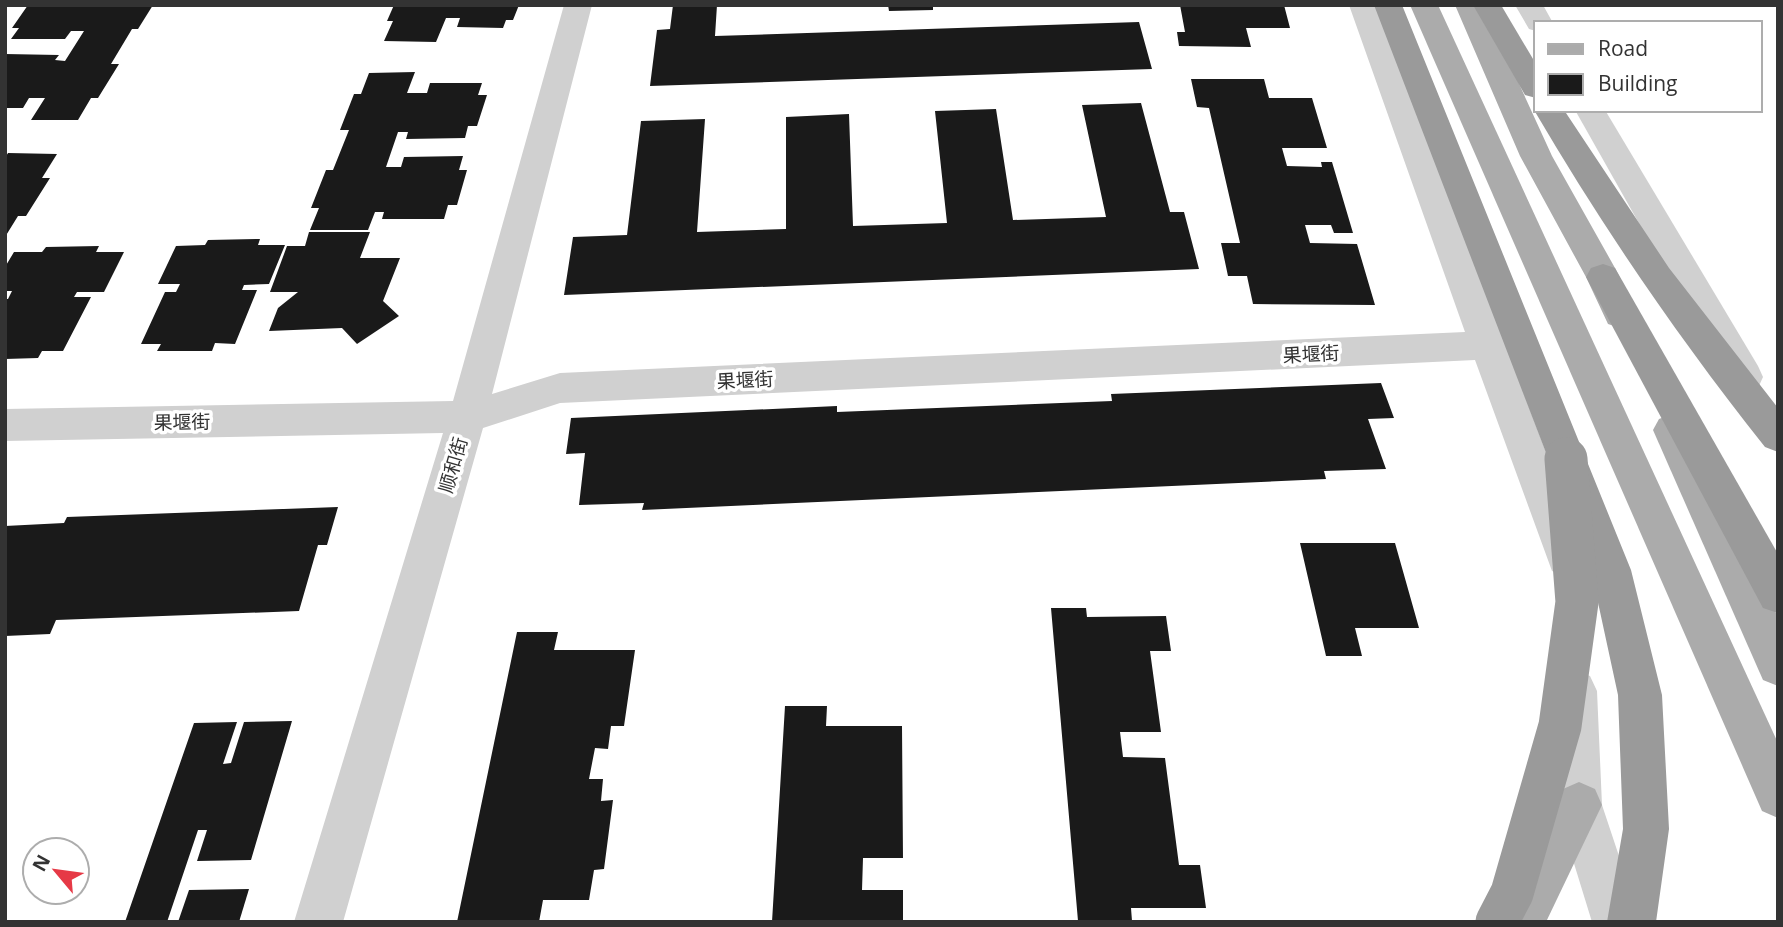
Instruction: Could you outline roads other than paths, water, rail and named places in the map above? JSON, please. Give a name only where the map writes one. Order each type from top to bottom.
[{"type":"highway","points":[[1388,5],[1611,570],[1640,695],[1646,829],[1630,922]]},
{"type":"highway","points":[[1487,5],[1534,85]]},
{"type":"highway","points":[[1550,112],[1578,160],[1722,368],[1778,434]]},
{"type":"highway","points":[[1603,277],[1778,594]]},
{"type":"highway","points":[[1497,922],[1512,893],[1560,726],[1577,602],[1566,459]]},
{"type":"main road","points":[[1424,5],[1486,149],[1778,795]]},
{"type":"main road","points":[[1468,5],[1536,156],[1603,277],[1778,665]]},
{"type":"main road","points":[[1520,922],[1579,804]]},
{"type":"street","name":"顺和街","points":[[318,922],[467,417],[578,5]]},
{"type":"street","points":[[1363,5],[1570,568],[1579,804],[1617,922]]},
{"type":"street","points":[[1529,5],[1538,21]]},
{"type":"street","points":[[1591,112],[1778,434]]},
{"type":"street","name":"果堰街","points":[[5,425],[467,417],[560,388],[1488,345]]}]
